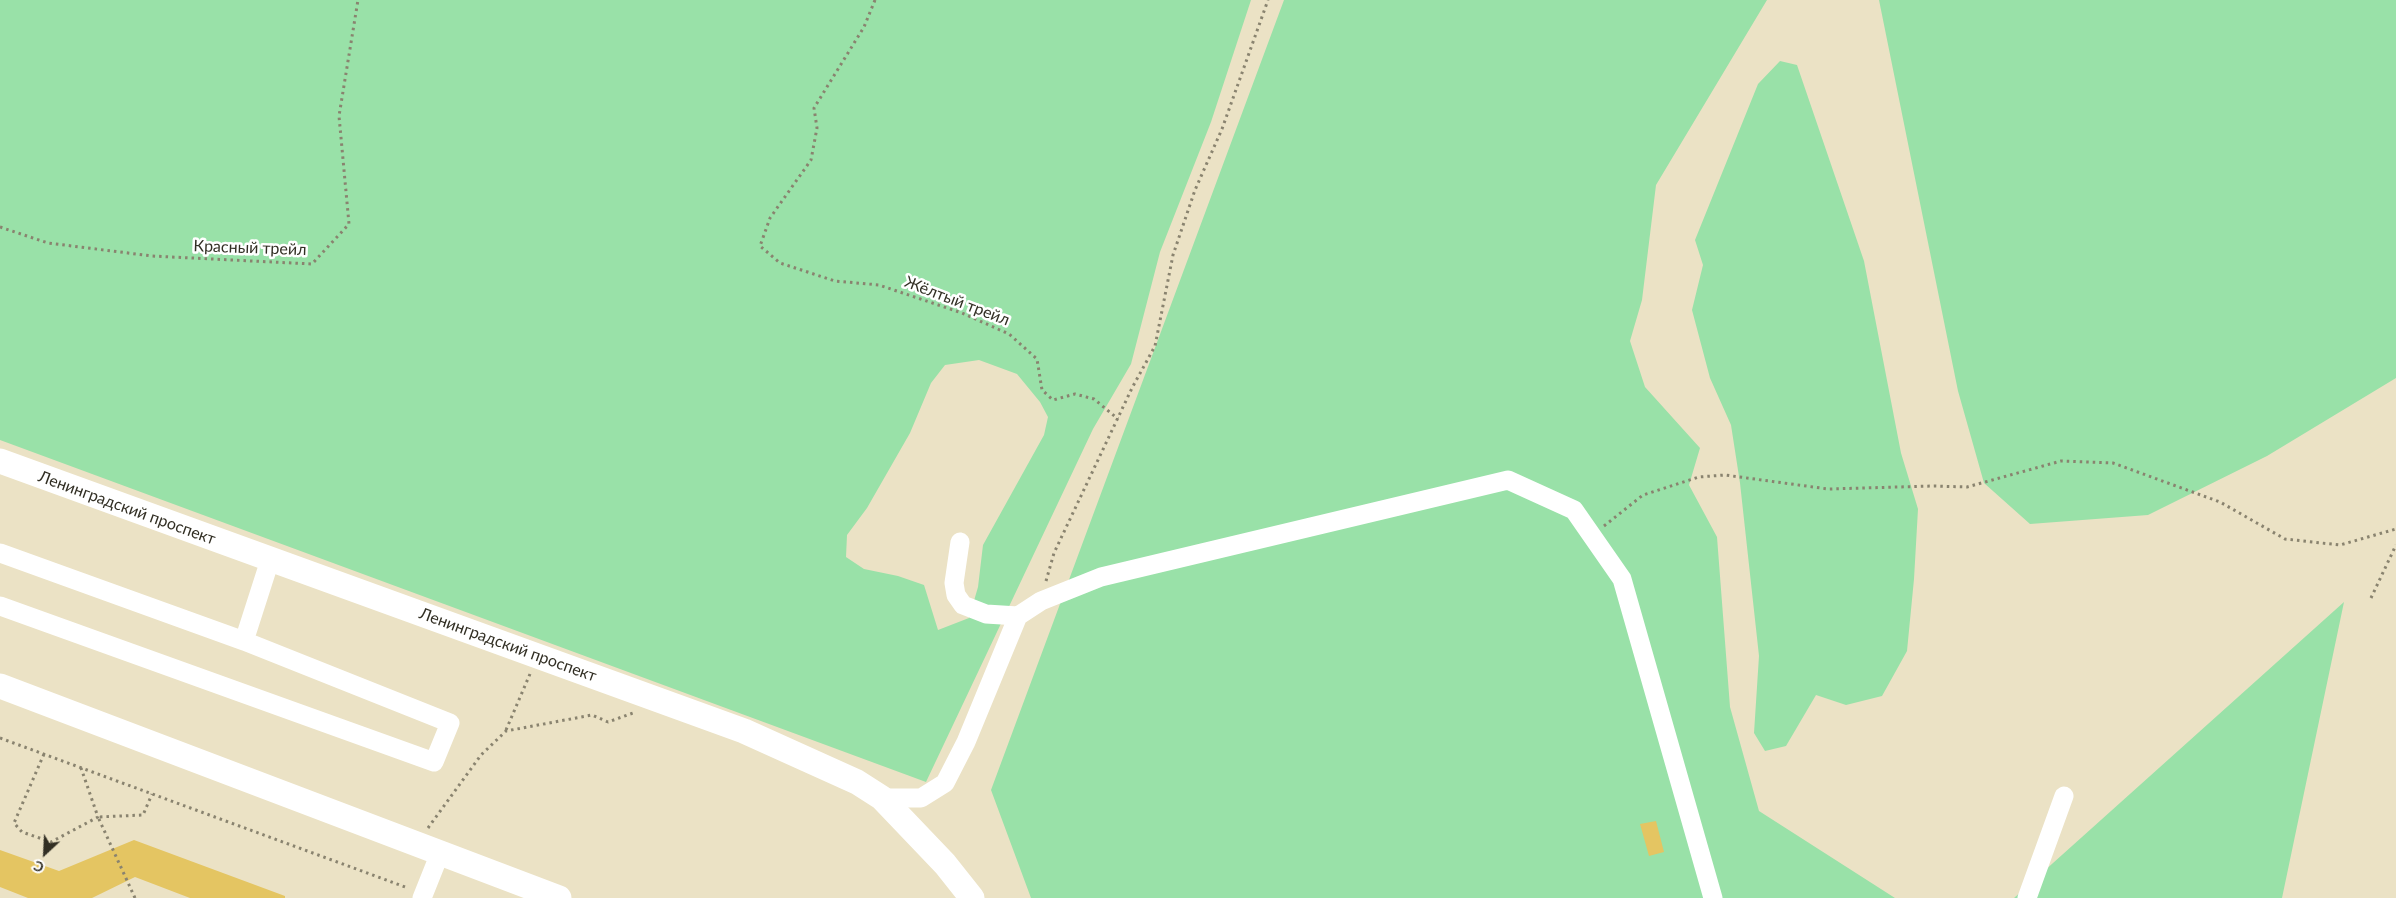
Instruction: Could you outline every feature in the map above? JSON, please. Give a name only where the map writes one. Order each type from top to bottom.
[{"type":"main road","name":"Ленинградский проспект","points":[[0,461],[744,730],[857,782],[882,798],[945,864],[972,898]]},
{"type":"main road","points":[[0,686],[559,898]]},
{"type":"main road","points":[[945,864],[957,898]]},
{"type":"lane","points":[[882,798],[921,798],[945,783],[966,742],[1018,616],[1041,601],[1101,577],[1508,480],[1574,510],[1622,579],[1713,898]]},
{"type":"lane","points":[[960,542],[954,583],[956,595],[964,605],[986,614],[1018,616]]},
{"type":"lane","points":[[0,553],[244,641],[450,723],[434,762],[0,606]]},
{"type":"lane","points":[[244,641],[270,560]]},
{"type":"lane","points":[[2027,898],[2064,796]]},
{"type":"lane","points":[[423,896],[440,853]]},
{"type":"path","name":"Красный трейл","points":[[0,227],[48,243],[143,255],[312,264],[350,224],[339,116],[358,0]]},
{"type":"path","name":"Жёлтый трейл","points":[[875,0],[864,27],[814,108],[817,128],[812,160],[770,218],[760,246],[780,263],[835,281],[879,285],[962,313],[1009,334],[1037,359],[1042,390],[1053,400],[1075,394],[1094,399],[1118,419]]},
{"type":"path","points":[[1041,601],[1054,553],[1155,346],[1176,246],[1194,190],[1222,129],[1268,0]]},
{"type":"path","points":[[1592,536],[1642,495],[1699,477],[1725,475],[1828,489],[1967,487],[2060,460],[2113,463],[2220,502],[2285,538],[2340,545],[2396,529]]},
{"type":"path","points":[[2372,598],[2396,545]]},
{"type":"path","points":[[416,844],[481,755],[506,731],[537,656]]},
{"type":"path","points":[[506,731],[592,715],[608,722],[631,714],[653,698]]},
{"type":"path","points":[[0,738],[423,896]]},
{"type":"path","points":[[44,754],[14,823],[22,832],[52,842],[98,817],[143,815],[152,794]]},
{"type":"path","points":[[81,768],[98,817],[135,898]]},
{"type":"green space","points":[[0,0],[1251,0],[1211,122],[1160,252],[1131,364],[1093,429],[926,782],[0,440]],"holes":[[[979,360],[1017,374],[1040,402],[1048,417],[1044,435],[983,545],[978,587],[969,618],[938,630],[924,585],[898,576],[864,569],[846,557],[847,535],[867,508],[910,433],[931,383],[945,365]]]},
{"type":"green space","points":[[1284,0],[1767,0],[1656,185],[1642,300],[1630,341],[1645,387],[1700,448],[1689,485],[1717,537],[1730,707],[1759,811],[1895,898],[1031,898],[991,790]]},
{"type":"green space","points":[[1879,0],[2396,0],[2396,378],[2267,456],[2148,515],[2030,524],[1984,483],[1958,391]]},
{"type":"green space","points":[[1780,61],[1797,65],[1864,261],[1901,453],[1918,509],[1907,651],[1882,696],[1846,705],[1816,695],[1786,746],[1765,751],[1754,733],[1759,656],[1740,483],[1731,425],[1710,378],[1692,310],[1703,265],[1695,240],[1758,84]]},
{"type":"green space","points":[[2344,602],[2282,898],[2014,898]]},
{"type":"building","points":[[1656,821],[1664,852],[1649,856],[1640,824]]},
{"type":"building","points":[[134,840],[285,896],[285,898],[190,898],[135,877],[92,898],[28,898],[0,887],[0,850],[59,871]]}]
